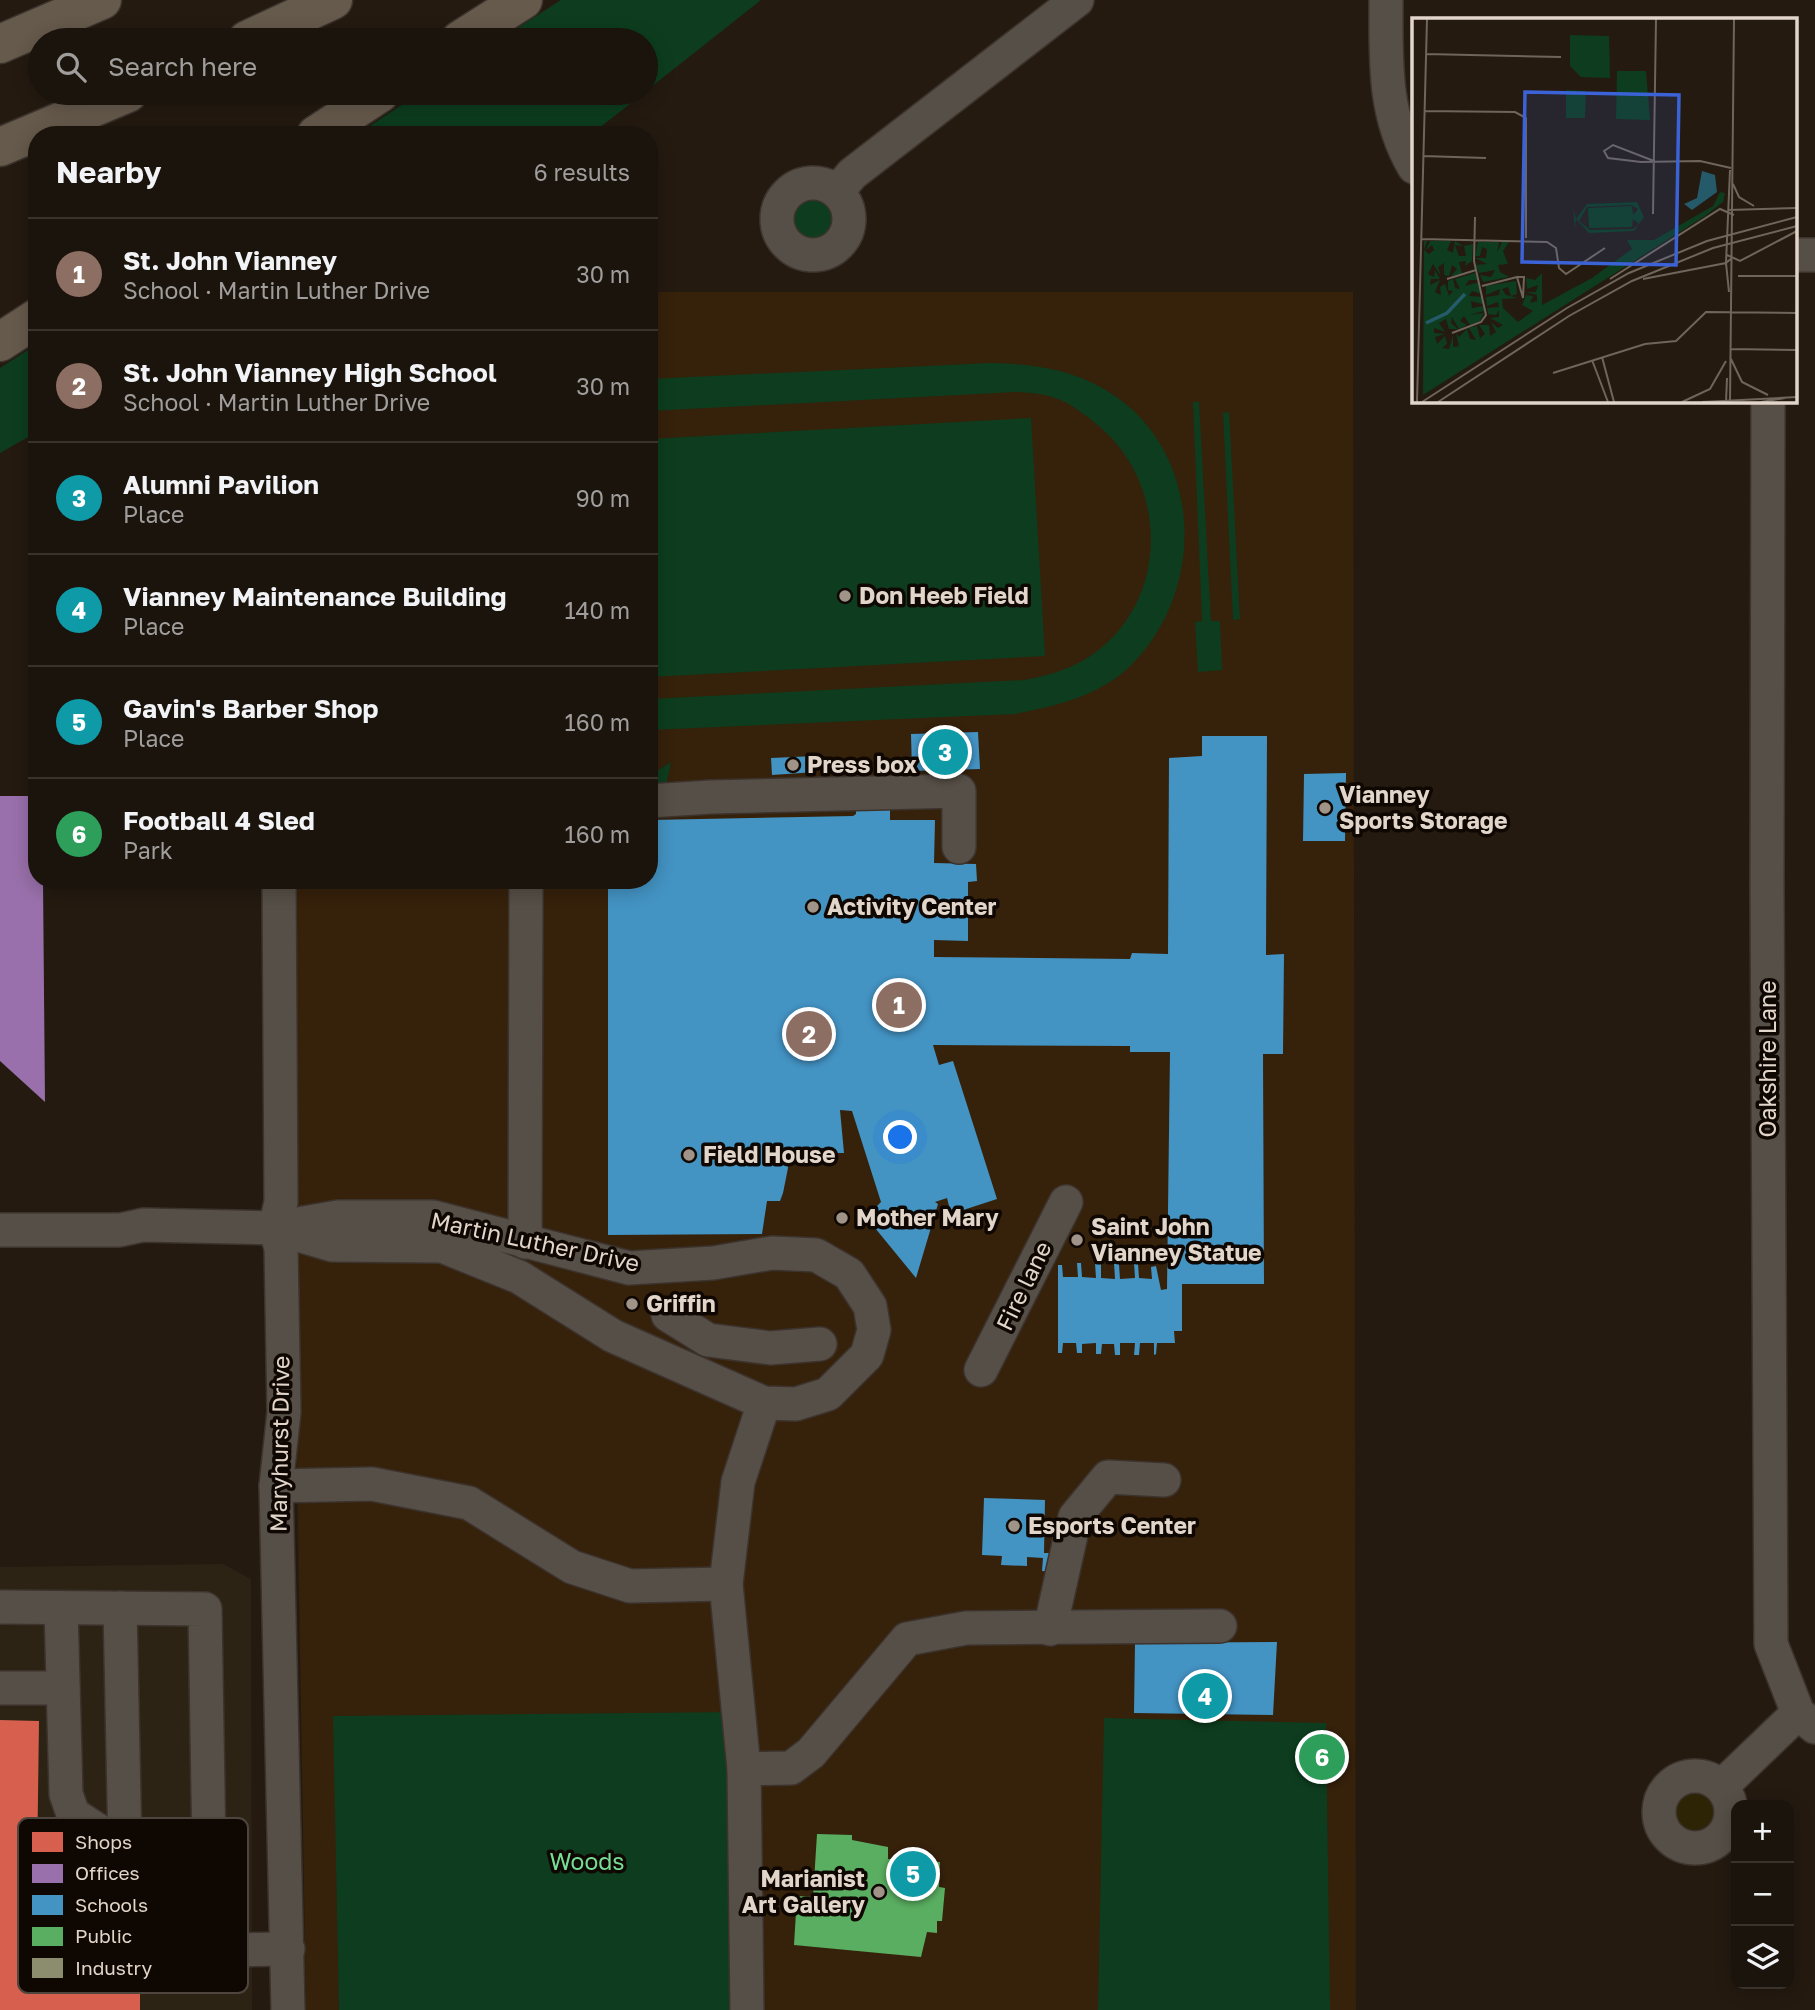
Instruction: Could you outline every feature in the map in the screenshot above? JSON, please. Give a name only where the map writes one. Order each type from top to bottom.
[{"type":"highway","points":[[37,28],[102,0]]},
{"type":"highway","points":[[273,28],[333,0]]},
{"type":"highway","points":[[479,28],[523,0]]},
{"type":"highway","points":[[0,44],[28,32]]},
{"type":"highway","points":[[51,126],[100,105]]},
{"type":"highway","points":[[330,126],[362,105]]},
{"type":"highway","points":[[0,148],[28,136]]},
{"type":"highway","points":[[0,342],[28,324]]},
{"type":"street","points":[[837,192],[852,174],[1077,0]]},
{"type":"street","points":[[1386,0],[1386,79],[1389,104],[1412,163]]},
{"type":"street","name":"Oakshire Lane","points":[[1722,1786],[1807,1720],[1772,1644],[1767,887],[1768,402]]},
{"type":"street","points":[[658,801],[711,797],[959,791],[959,847]]},
{"type":"street","name":"Maryhurst Drive","points":[[279,889],[281,1202],[275,1228],[281,1248],[284,1412],[276,1486],[288,2010]]},
{"type":"street","points":[[525,1242],[526,889]]},
{"type":"street","name":"Fire lane","points":[[981,1370],[1066,1202]]},
{"type":"street","name":"Martin Luther Drive","points":[[0,1230],[120,1230],[143,1225],[275,1228],[338,1217],[433,1217],[629,1268],[675,1266],[772,1254],[817,1255],[849,1274],[870,1306],[874,1329],[867,1355],[848,1377],[828,1394],[796,1404],[764,1403],[613,1336],[519,1277],[442,1246],[332,1245],[275,1228]]},
{"type":"street","points":[[648,1350],[668,1315],[677,1290],[675,1266]]},
{"type":"street","points":[[668,1315],[708,1339],[771,1348],[820,1344]]},
{"type":"street","points":[[747,2010],[744,1769],[726,1584],[738,1482],[764,1403]]},
{"type":"street","points":[[1050,1629],[1075,1517],[1108,1477],[1164,1480]]},
{"type":"street","points":[[276,1486],[372,1484],[469,1503],[572,1567],[630,1586],[726,1584]]},
{"type":"street","points":[[0,1607],[205,1609],[209,1818]]},
{"type":"street","points":[[61,1608],[66,1794],[73,1814],[79,1818]]},
{"type":"street","points":[[120,1608],[124,1818]]},
{"type":"street","points":[[744,1769],[791,1768],[811,1753],[907,1639],[965,1628],[1220,1626]]},
{"type":"street","points":[[0,1688],[63,1688]]},
{"type":"street","points":[[248,1950],[288,1949]]},
{"type":"shaded area","points":[[658,292],[1353,292],[1356,2010],[306,2010],[294,1290],[263,1188],[263,889],[658,889]]},
{"type":"shaded area","points":[[223,1564],[251,1579],[252,2010],[0,2010],[0,1567]]},
{"type":"green space","points":[[561,0],[761,0],[658,82],[658,28],[518,28]]},
{"type":"green space","points":[[402,105],[629,105],[602,126],[370,126]]},
{"type":"green space","points":[[814,197],[823,198],[830,204],[836,211],[836,229],[830,236],[823,242],[814,243],[805,242],[798,236],[792,229],[791,220],[792,211],[798,204],[805,198]]},
{"type":"green space","points":[[28,350],[28,437],[0,453],[0,368]]},
{"type":"green space","points":[[991,363],[1049,368],[1077,376],[1104,389],[1137,415],[1162,447],[1177,483],[1184,522],[1182,562],[1172,601],[1154,638],[1127,669],[1102,687],[1060,704],[1015,714],[658,730],[658,699],[1024,680],[1055,673],[1084,660],[1112,638],[1132,611],[1145,581],[1151,548],[1149,515],[1140,483],[1124,454],[1101,428],[1059,399],[1015,392],[658,411],[658,379]]},
{"type":"green space","points":[[1193,402],[1199,402],[1211,621],[1220,621],[1222,670],[1198,672],[1195,622],[1202,621]]},
{"type":"green space","points":[[1229,412],[1240,619],[1233,620],[1223,413]]},
{"type":"green space","name":"Don Heeb Field","points":[[1031,418],[1045,656],[658,677],[658,439]]},
{"type":"green space","points":[[671,762],[666,786],[658,787],[658,770]]},
{"type":"green space","name":"Woods","points":[[739,1712],[737,2010],[339,2010],[333,1716]]},
{"type":"green space","points":[[1104,1718],[1326,1723],[1330,2010],[1098,2010]]},
{"type":"sand","points":[[1695,1786],[1711,1793],[1718,1809],[1711,1825],[1695,1832],[1679,1825],[1672,1809],[1679,1793]]},
{"type":"building: Shops","points":[[0,1720],[39,1721],[38,1818],[18,1818],[18,1993],[140,1994],[140,2010],[0,2010]]},
{"type":"building: Offices","points":[[0,796],[28,796],[28,889],[43,889],[45,1102],[0,1061]]},
{"type":"building: Schools","points":[[978,732],[980,769],[912,771],[911,734]]},
{"type":"building: Schools","points":[[1202,736],[1267,736],[1266,955],[1284,954],[1283,1054],[1263,1054],[1264,1284],[1182,1284],[1182,1331],[1174,1331],[1175,1343],[1157,1343],[1154,1355],[1154,1343],[1140,1343],[1139,1355],[1134,1355],[1135,1343],[1120,1343],[1120,1355],[1115,1355],[1114,1344],[1102,1344],[1101,1354],[1096,1354],[1096,1343],[1082,1344],[1082,1353],[1077,1353],[1076,1343],[1063,1343],[1062,1353],[1058,1353],[1058,1265],[1062,1265],[1063,1277],[1078,1277],[1077,1263],[1081,1263],[1082,1277],[1096,1278],[1095,1263],[1101,1263],[1101,1278],[1115,1279],[1114,1263],[1119,1264],[1120,1279],[1135,1278],[1134,1262],[1138,1263],[1139,1278],[1152,1279],[1151,1267],[1156,1266],[1161,1290],[1167,1289],[1170,1052],[1130,1052],[1130,1046],[933,1045],[939,1065],[953,1061],[997,1199],[951,1214],[947,1198],[935,1202],[938,1204],[916,1278],[866,1217],[881,1202],[852,1111],[840,1110],[844,1153],[832,1153],[831,1148],[786,1148],[788,1168],[783,1193],[780,1201],[767,1201],[762,1234],[608,1235],[608,889],[658,889],[658,820],[853,816],[856,814],[856,805],[890,809],[890,820],[935,820],[934,863],[976,864],[977,881],[968,882],[968,941],[934,940],[934,957],[1130,959],[1132,953],[1168,954],[1169,758],[1202,756]]},
{"type":"building: Schools","name":"Press box","points":[[815,756],[816,772],[772,775],[771,758]]},
{"type":"building: Schools","name":"Vianney Sports Storage","points":[[1346,773],[1345,841],[1303,841],[1304,774]]},
{"type":"building: Schools","name":"Esports Center","points":[[984,1498],[1045,1500],[1044,1553],[1056,1553],[1056,1572],[1042,1571],[1043,1558],[1027,1557],[1027,1566],[1001,1565],[1002,1556],[982,1555]]},
{"type":"building: Schools","points":[[1277,1642],[1273,1715],[1134,1713],[1135,1643]]},
{"type":"building: Public","name":"Marianist Art Gallery","points":[[817,1834],[852,1835],[852,1840],[888,1847],[888,1859],[940,1862],[939,1887],[945,1888],[942,1921],[937,1921],[937,1933],[927,1932],[921,1957],[794,1945],[797,1896],[813,1897]]},
{"type":"building: Industry","points":[[900,1859],[927,1861],[925,1887],[898,1887]]},
{"type":"place","name":"Don Heeb Field","points":[[845,596]]},
{"type":"place","name":"Alumni Pavilion","points":[[945,752]]},
{"type":"place","name":"Press box","points":[[793,765]]},
{"type":"place","name":"Vianney Sports Storage","points":[[1325,808]]},
{"type":"place","name":"Activity Center","points":[[813,907]]},
{"type":"place","name":"St. John Vianney","points":[[899,1005]]},
{"type":"place","name":"St. John Vianney High School","points":[[809,1034]]},
{"type":"place","name":"Field House","points":[[689,1155]]},
{"type":"place","name":"Mother Mary","points":[[842,1218]]},
{"type":"place","name":"Saint John Vianney Statue","points":[[1077,1240]]},
{"type":"place","name":"Griffin","points":[[632,1304]]},
{"type":"place","name":"Esports Center","points":[[1014,1526]]},
{"type":"place","name":"Vianney Maintenance Building","points":[[1205,1696]]},
{"type":"place","name":"Football 4 Sled","points":[[1322,1757]]},
{"type":"place","name":"Gavin's Barber Shop","points":[[913,1874]]},
{"type":"place","name":"Marianist Art Gallery","points":[[879,1892]]}]
